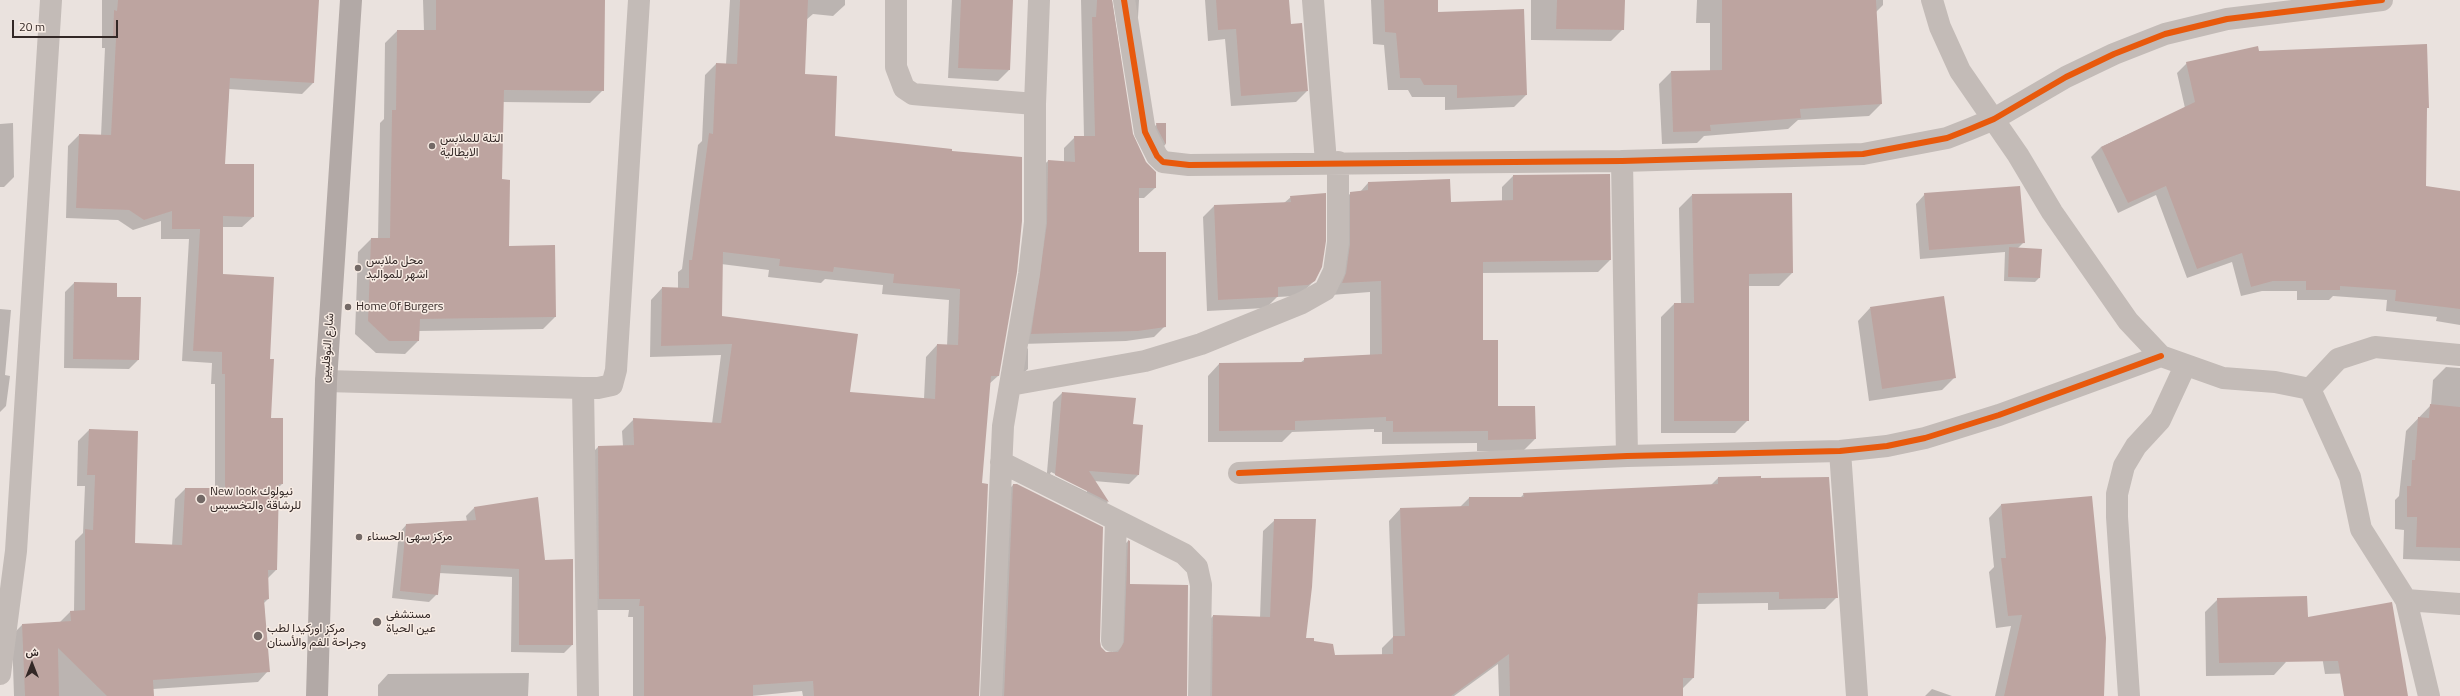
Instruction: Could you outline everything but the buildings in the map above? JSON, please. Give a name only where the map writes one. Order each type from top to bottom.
[{"type":"main road","name":"شارع النوفليين","points":[[317,696],[326,381],[351,0]]},
{"type":"street","points":[[0,674],[8,550],[51,0]]},
{"type":"street","points":[[326,381],[583,388],[605,387],[612,385],[615,381],[639,0]]},
{"type":"street","points":[[896,0],[896,67],[904,88],[913,94],[924,96],[1035,104]]},
{"type":"street","points":[[991,696],[1001,462],[1010,385],[1029,274],[1035,222],[1035,104],[1039,0]]},
{"type":"street","points":[[1124,0],[1145,132],[1157,156],[1163,162],[1189,165],[1332,162],[1622,161],[1863,154],[1947,138],[1994,119],[2066,77],[2114,54],[2166,34],[2227,19],[2382,0]]},
{"type":"street","points":[[1010,385],[1145,361],[1201,344],[1302,303],[1325,290],[1334,272],[1338,242],[1332,162],[1313,0]]},
{"type":"street","points":[[1932,0],[1940,27],[1960,71],[2018,155],[2052,212],[2128,321],[2160,356],[2223,378],[2275,382],[2310,389]]},
{"type":"street","points":[[1622,161],[1627,456]]},
{"type":"street","points":[[2310,389],[2338,359],[2375,347],[2460,355]]},
{"type":"street","points":[[1239,473],[1627,456],[1840,451],[1887,446],[1958,429],[2160,356]]},
{"type":"street","points":[[2129,696],[2117,517],[2118,494],[2124,466],[2136,446],[2160,420],[2185,366]]},
{"type":"street","points":[[583,388],[588,696]]},
{"type":"street","points":[[2310,389],[2350,477],[2361,529],[2406,600],[2429,696]]},
{"type":"street","points":[[1840,451],[1857,696]]},
{"type":"street","points":[[1001,462],[1184,554],[1197,567],[1201,585],[1198,696]]},
{"type":"street","points":[[1112,641],[1116,521]]},
{"type":"street","points":[[2406,600],[2460,604]]},
{"type":"cycle path","points":[[1124,0],[1145,132],[1157,156],[1163,162],[1189,165],[1622,161],[1863,154],[1947,138],[1970,129],[1994,119],[2066,77],[2114,54],[2165,34],[2227,19],[2382,0]]},
{"type":"cycle path","points":[[1239,473],[1627,456],[1840,451],[1887,446],[1925,438],[1999,415],[2161,356]]},
{"type":"place","name":"التلة للملابس الايطالية","points":[[432,146]]},
{"type":"place","name":"محل ملابس اشهر للمواليد","points":[[358,268]]},
{"type":"place","name":"Home Of Burgers","points":[[348,307]]},
{"type":"place","name":"New look نيولوك للرشاقة والتخسيس","points":[[201,499]]},
{"type":"place","name":"مركز سهى الحسناء","points":[[359,537]]},
{"type":"place","name":"مستشفى عين الحياة","points":[[377,622]]},
{"type":"place","name":"مركز اوركيدا لطب وجراحة الفم والأسنان","points":[[258,636]]}]
